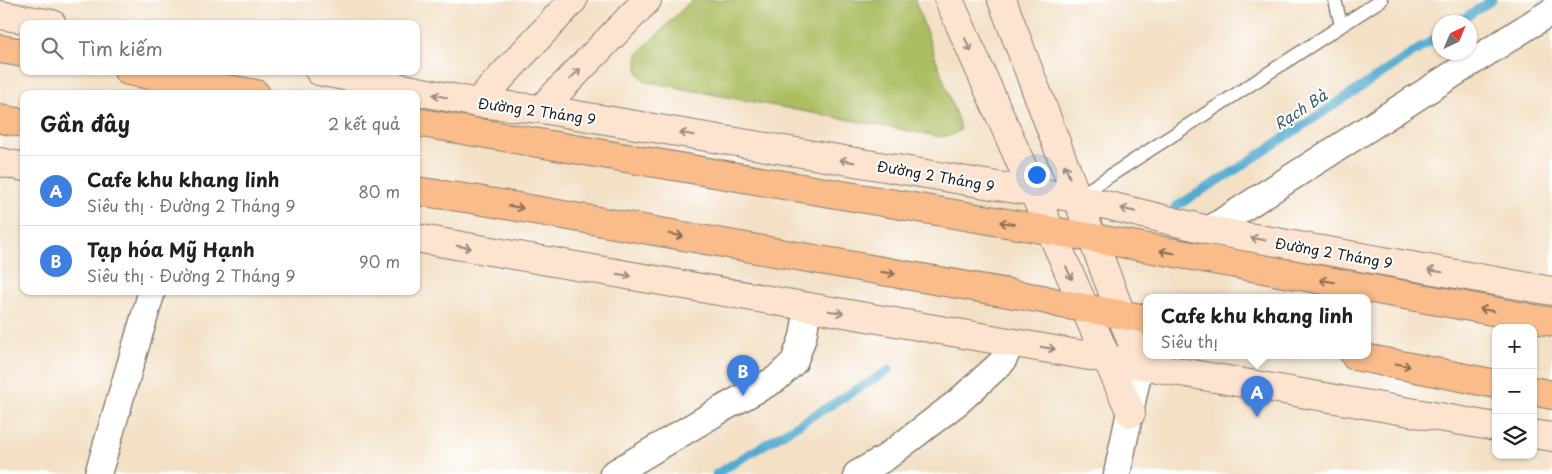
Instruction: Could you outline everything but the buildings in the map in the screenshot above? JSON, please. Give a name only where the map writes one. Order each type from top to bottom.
[{"type":"main road","points":[[477,104],[573,0]]},
{"type":"main road","points":[[541,109],[647,0]]},
{"type":"main road","points":[[949,0],[1131,414]]},
{"type":"main road","points":[[1002,0],[1092,238],[1134,316],[1140,364]]},
{"type":"main road","points":[[0,15],[29,20]]},
{"type":"main road","points":[[0,49],[20,52]]},
{"type":"main road","points":[[150,75],[234,90]]},
{"type":"main road","name":"Đường 2 Tháng 9","points":[[338,75],[410,90]]},
{"type":"main road","name":"Đường 2 Tháng 9","points":[[420,92],[477,104],[541,109],[1077,198],[1209,230],[1552,291]]},
{"type":"main road","points":[[0,119],[20,122]]},
{"type":"main road","name":"Đường 2 Tháng 9","points":[[420,123],[1092,238],[1552,322]]},
{"type":"main road","points":[[0,162],[20,166]]},
{"type":"main road","points":[[420,192],[472,199],[1134,316]]},
{"type":"main road","points":[[420,239],[1492,426]]},
{"type":"main road","points":[[1370,359],[1492,383]]},
{"type":"main road","points":[[1537,392],[1552,395]]},
{"type":"main road","points":[[1537,435],[1552,437]]},
{"type":"street","points":[[1209,230],[1552,11]]},
{"type":"street","points":[[98,474],[151,295]]},
{"type":"street","points":[[613,474],[776,379],[794,362],[803,337],[808,308]]},
{"type":"street","points":[[857,474],[885,458],[958,402],[1002,362],[1012,342]]},
{"type":"street","points":[[1117,474],[1140,364]]},
{"type":"lane","points":[[1335,0],[1341,25]]},
{"type":"lane","points":[[1077,198],[1381,0]]},
{"type":"green space","points":[[692,0],[915,0],[961,129],[954,134],[941,137],[647,82],[637,69],[639,52]]},
{"type":"waterway","name":"Rạch Bà","points":[[1469,15],[1492,0]]},
{"type":"waterway","name":"Rạch Bà","points":[[1175,207],[1231,173],[1432,40]]},
{"type":"waterway","points":[[716,474],[889,370]]},
{"type":"place","name":"Tạp hóa Mỹ Hạnh","points":[[743,396]]},
{"type":"place","name":"Cafe khu khang linh","points":[[1257,417]]}]
